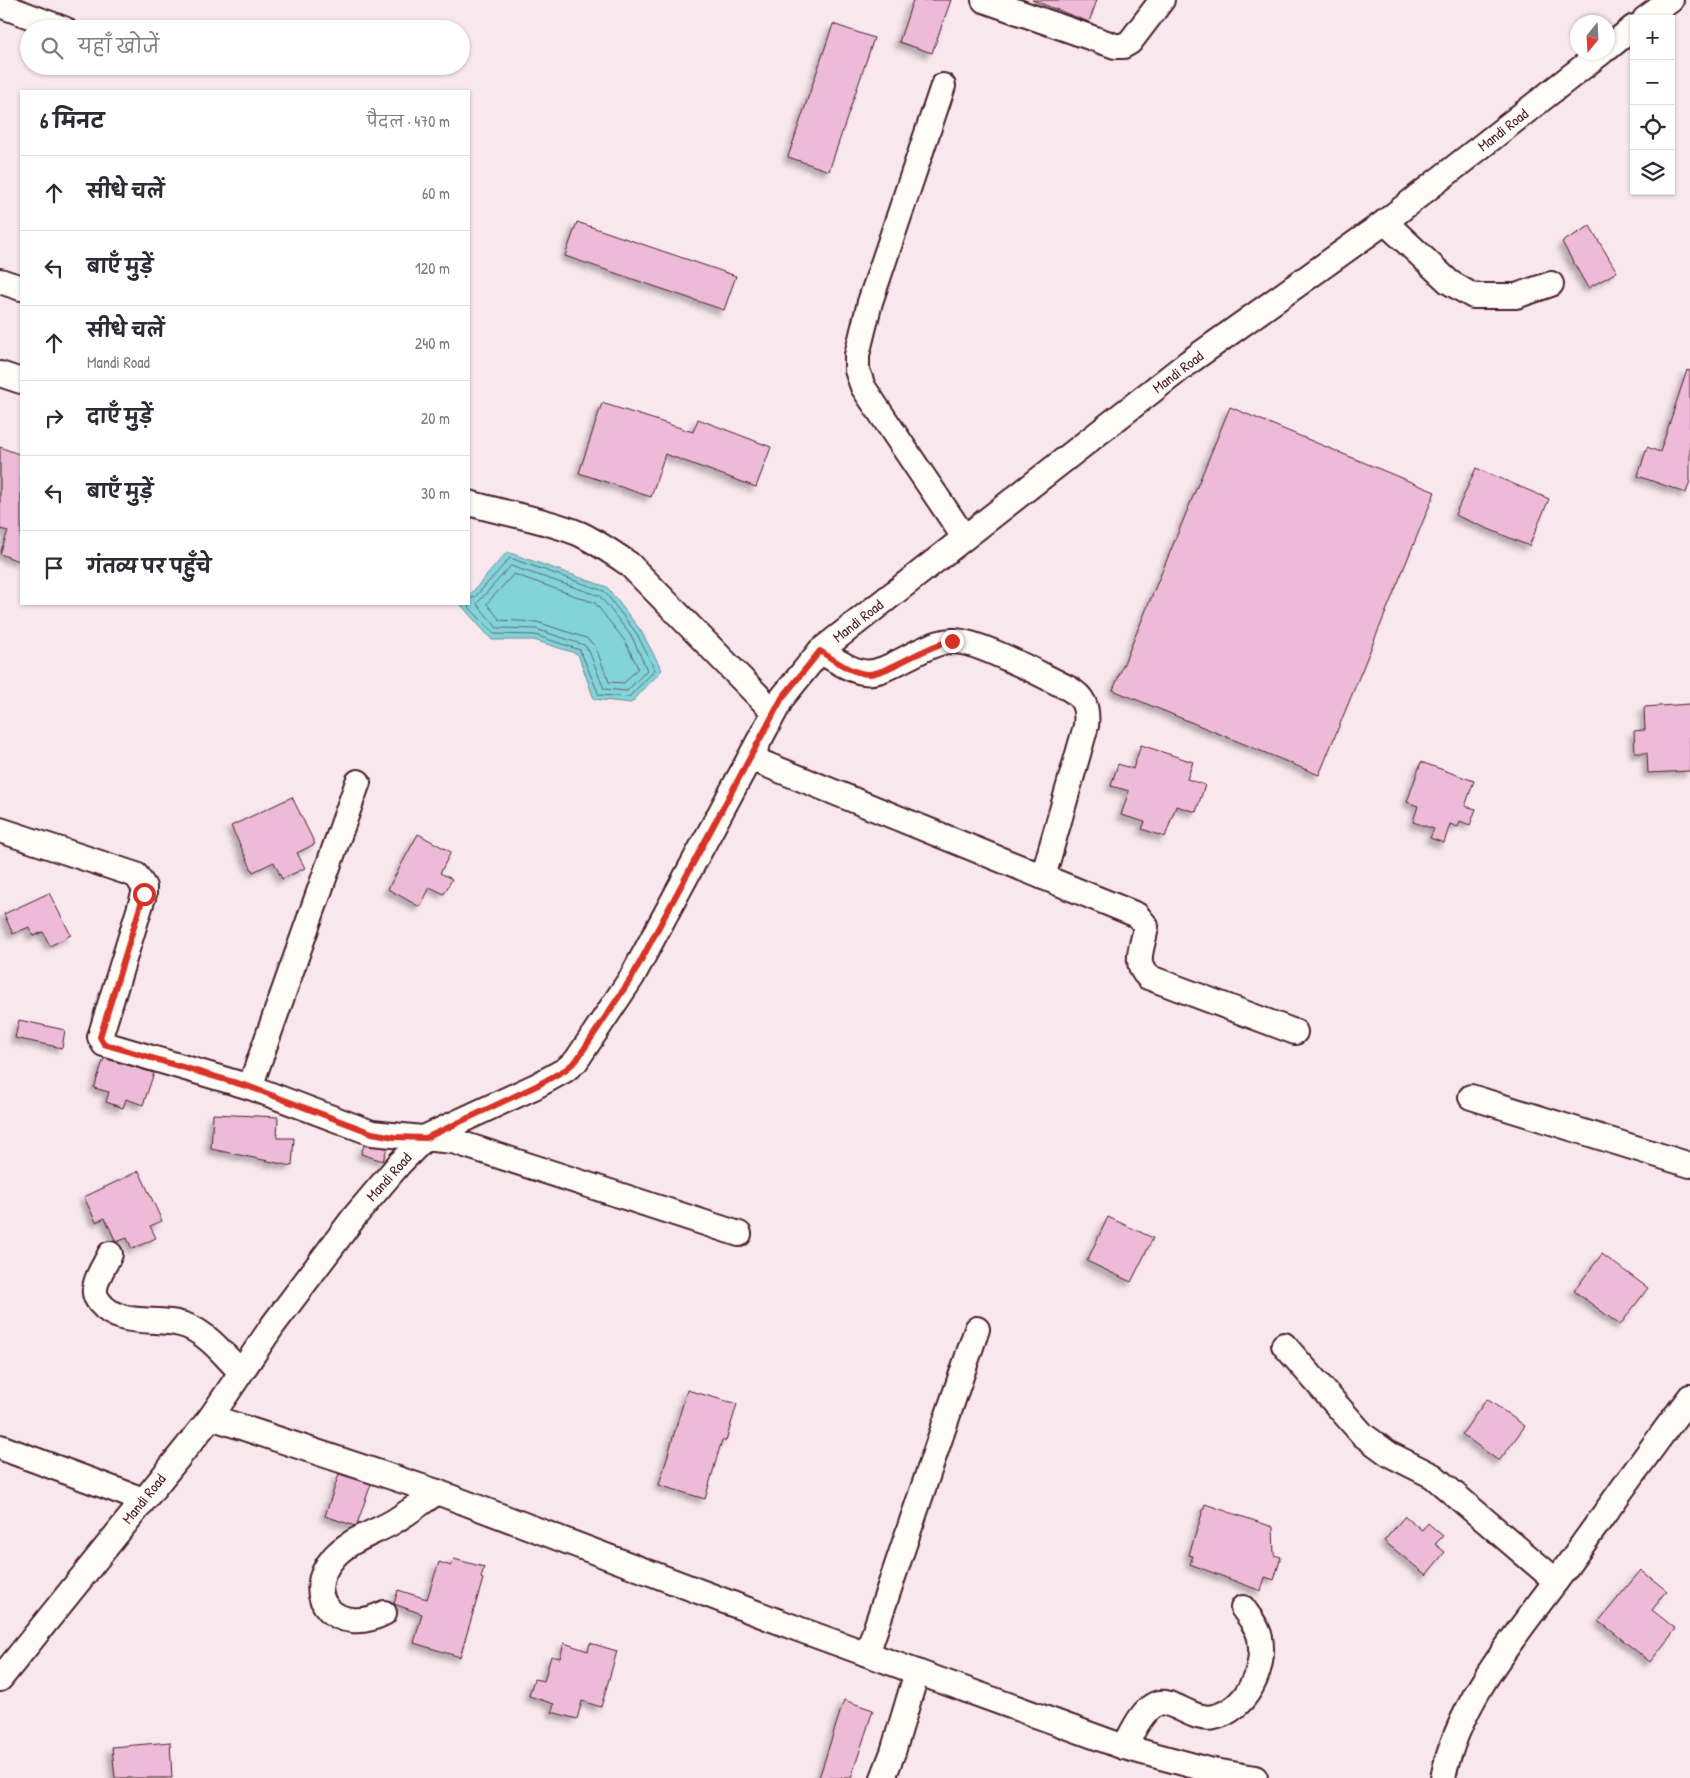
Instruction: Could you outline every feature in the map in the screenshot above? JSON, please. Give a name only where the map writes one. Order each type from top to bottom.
[{"type":"street","points":[[984,0],[1115,46],[1123,46],[1130,42],[1162,0]]},
{"type":"street","points":[[1641,15],[1671,0]]},
{"type":"street","points":[[0,4],[41,20]]},
{"type":"street","points":[[1615,41],[1630,26]]},
{"type":"street","name":"Mandi Road","points":[[0,1679],[211,1416],[240,1371],[355,1216],[426,1138],[536,1086],[565,1070],[576,1061],[632,977],[774,712],[794,681],[820,651],[1189,362],[1385,222],[1592,60]]},
{"type":"street","points":[[943,86],[870,302],[857,355],[857,370],[863,387],[964,537]]},
{"type":"street","points":[[1385,222],[1449,282],[1473,296],[1485,298],[1516,296],[1551,284]]},
{"type":"street","points":[[0,281],[20,288]]},
{"type":"street","points":[[0,374],[20,381]]},
{"type":"street","points":[[470,503],[580,534],[629,564],[774,712]]},
{"type":"street","points":[[820,651],[848,668],[868,674],[882,671],[940,643],[963,641],[1041,675],[1080,696],[1086,704],[1086,726],[1043,877]]},
{"type":"street","points":[[750,758],[1142,919],[1146,926],[1139,965],[1148,977],[1295,1032]]},
{"type":"street","points":[[250,1087],[358,782]]},
{"type":"street","points":[[0,830],[136,876],[141,881],[144,894],[100,1037],[102,1042],[250,1087],[372,1133],[394,1137],[453,1141],[739,1234]]},
{"type":"street","points":[[1471,1097],[1690,1165]]},
{"type":"street","points":[[110,1254],[98,1277],[95,1290],[98,1301],[109,1313],[125,1318],[178,1324],[192,1328],[240,1371]]},
{"type":"street","points":[[867,1654],[977,1329]]},
{"type":"street","points":[[1284,1345],[1363,1435],[1389,1454],[1433,1476],[1556,1580]]},
{"type":"street","points":[[1443,1778],[1459,1730],[1475,1698],[1513,1636],[1690,1397]]},
{"type":"street","points":[[211,1416],[437,1492],[867,1654],[1124,1747],[1209,1770],[1255,1778]]},
{"type":"street","points":[[0,1447],[143,1500]]},
{"type":"street","points":[[384,1613],[372,1620],[353,1622],[334,1615],[326,1607],[320,1594],[321,1580],[327,1567],[345,1548],[392,1522],[437,1492]]},
{"type":"street","points":[[1124,1747],[1144,1713],[1155,1704],[1165,1703],[1192,1716],[1205,1718],[1227,1712],[1246,1696],[1259,1664],[1261,1639],[1258,1629],[1243,1608]]},
{"type":"street","points":[[883,1778],[893,1752],[917,1672]]},
{"type":"water","points":[[507,552],[607,587],[641,631],[662,670],[631,703],[594,699],[578,654],[534,640],[492,640],[461,605],[470,605],[470,595]]},
{"type":"building","points":[[913,0],[951,0],[932,53],[899,42]]},
{"type":"building","points":[[1032,0],[1097,0],[1089,22]]},
{"type":"building","points":[[833,24],[874,38],[829,171],[788,157]]},
{"type":"building","points":[[577,222],[736,276],[724,310],[565,256]]},
{"type":"building","points":[[1590,226],[1617,272],[1588,288],[1562,242]]},
{"type":"building","points":[[1687,370],[1690,371],[1690,481],[1686,493],[1638,476],[1647,447],[1660,452]]},
{"type":"building","points":[[602,403],[693,432],[698,419],[771,447],[756,487],[665,454],[651,497],[579,473]]},
{"type":"building","points":[[1230,407],[1435,492],[1319,775],[1113,690]]},
{"type":"building","points":[[0,447],[20,455],[20,562],[0,554],[8,531],[0,529]]},
{"type":"building","points":[[1476,468],[1549,499],[1529,546],[1455,515]]},
{"type":"building","points":[[1690,704],[1690,771],[1648,773],[1647,753],[1635,753],[1634,731],[1645,730],[1644,707]]},
{"type":"building","points":[[1141,745],[1193,762],[1187,779],[1205,785],[1196,812],[1176,806],[1165,837],[1142,829],[1145,822],[1121,815],[1129,791],[1111,786],[1118,764],[1133,769]]},
{"type":"building","points":[[1421,762],[1474,781],[1465,806],[1476,809],[1470,825],[1460,821],[1458,827],[1450,824],[1444,843],[1430,838],[1434,829],[1413,822],[1418,806],[1407,802]]},
{"type":"building","points":[[292,797],[315,844],[297,853],[305,868],[282,879],[274,862],[253,872],[231,826]]},
{"type":"building","points":[[418,834],[451,852],[440,873],[452,879],[444,894],[430,887],[420,907],[388,889]]},
{"type":"building","points":[[49,893],[71,935],[50,946],[43,932],[33,936],[29,927],[13,934],[4,914]]},
{"type":"building","points":[[19,1020],[65,1030],[62,1048],[15,1038]]},
{"type":"building","points":[[104,1058],[154,1073],[143,1105],[126,1099],[123,1108],[106,1102],[109,1092],[94,1088]]},
{"type":"building","points":[[213,1114],[278,1117],[277,1138],[294,1138],[292,1166],[211,1149]]},
{"type":"building","points":[[364,1145],[387,1148],[383,1161],[361,1154]]},
{"type":"building","points":[[139,1171],[162,1221],[150,1226],[156,1238],[132,1249],[127,1238],[116,1242],[105,1218],[96,1222],[84,1197]]},
{"type":"building","points":[[1108,1217],[1153,1238],[1131,1282],[1087,1261]]},
{"type":"building","points":[[1602,1254],[1648,1288],[1620,1325],[1574,1291]]},
{"type":"building","points":[[687,1390],[737,1404],[726,1441],[722,1440],[705,1499],[659,1485]]},
{"type":"building","points":[[1487,1399],[1525,1426],[1499,1461],[1462,1434]]},
{"type":"building","points":[[339,1474],[371,1484],[355,1526],[325,1516]]},
{"type":"building","points":[[1205,1504],[1273,1527],[1274,1555],[1281,1557],[1274,1580],[1265,1577],[1261,1591],[1190,1564],[1193,1556],[1189,1555]]},
{"type":"building","points":[[1405,1516],[1422,1530],[1428,1523],[1443,1536],[1435,1544],[1445,1552],[1426,1575],[1384,1541]]},
{"type":"building","points":[[454,1559],[484,1567],[481,1578],[483,1579],[460,1657],[414,1643],[422,1614],[394,1604],[398,1590],[427,1599],[439,1562],[451,1566]]},
{"type":"building","points":[[1641,1570],[1667,1591],[1652,1610],[1676,1629],[1650,1662],[1599,1621]]},
{"type":"building","points":[[564,1643],[588,1651],[590,1643],[617,1651],[601,1707],[582,1701],[577,1719],[552,1712],[554,1704],[529,1696],[534,1679],[544,1681],[551,1656],[560,1658]]},
{"type":"building","points":[[844,1700],[873,1710],[851,1778],[819,1778]]},
{"type":"building","points":[[170,1742],[172,1778],[115,1778],[112,1747]]},
{"type":"route","points":[[144,894],[100,1037],[104,1044],[250,1087],[372,1133],[383,1136],[426,1138],[536,1086],[565,1070],[576,1061],[632,977],[782,698],[820,651],[848,668],[868,674],[882,671],[940,643],[952,641]]}]
